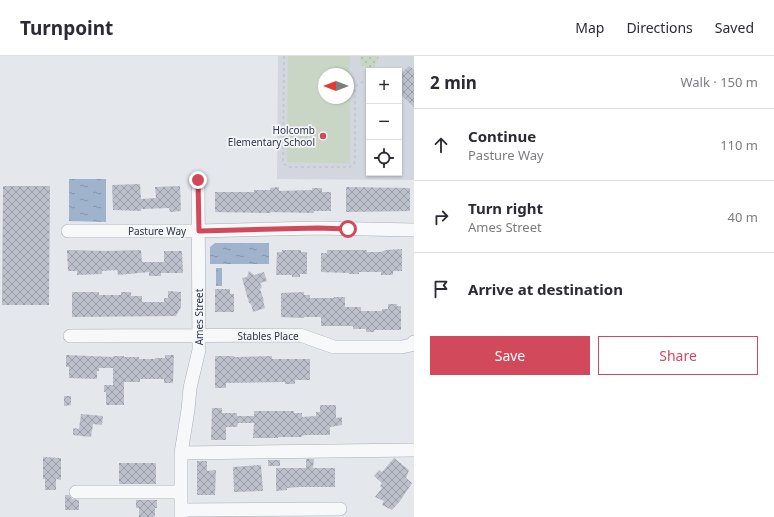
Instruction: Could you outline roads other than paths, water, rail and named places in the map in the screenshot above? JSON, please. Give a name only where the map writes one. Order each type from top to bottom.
[{"type":"street","name":"Ames Street","points":[[181,513],[181,453],[190,388],[199,350],[198,180]]},
{"type":"street","name":"Pasture Way","points":[[68,231],[199,231],[318,228],[414,230]]},
{"type":"street","name":"Stables Place","points":[[70,336],[300,335],[334,347],[402,347],[411,345],[414,342]]},
{"type":"street","points":[[181,453],[412,452]]},
{"type":"street","points":[[76,492],[181,492]]},
{"type":"street","points":[[181,513],[340,509]]},
{"type":"water","points":[[69,179],[106,179],[106,222],[69,221]]},
{"type":"water","points":[[215,243],[269,243],[269,264],[210,264],[210,247]]},
{"type":"water","points":[[216,268],[222,268],[222,286],[216,286]]},
{"type":"place","name":"Holcomb Elementary School","points":[[323,136]]}]
